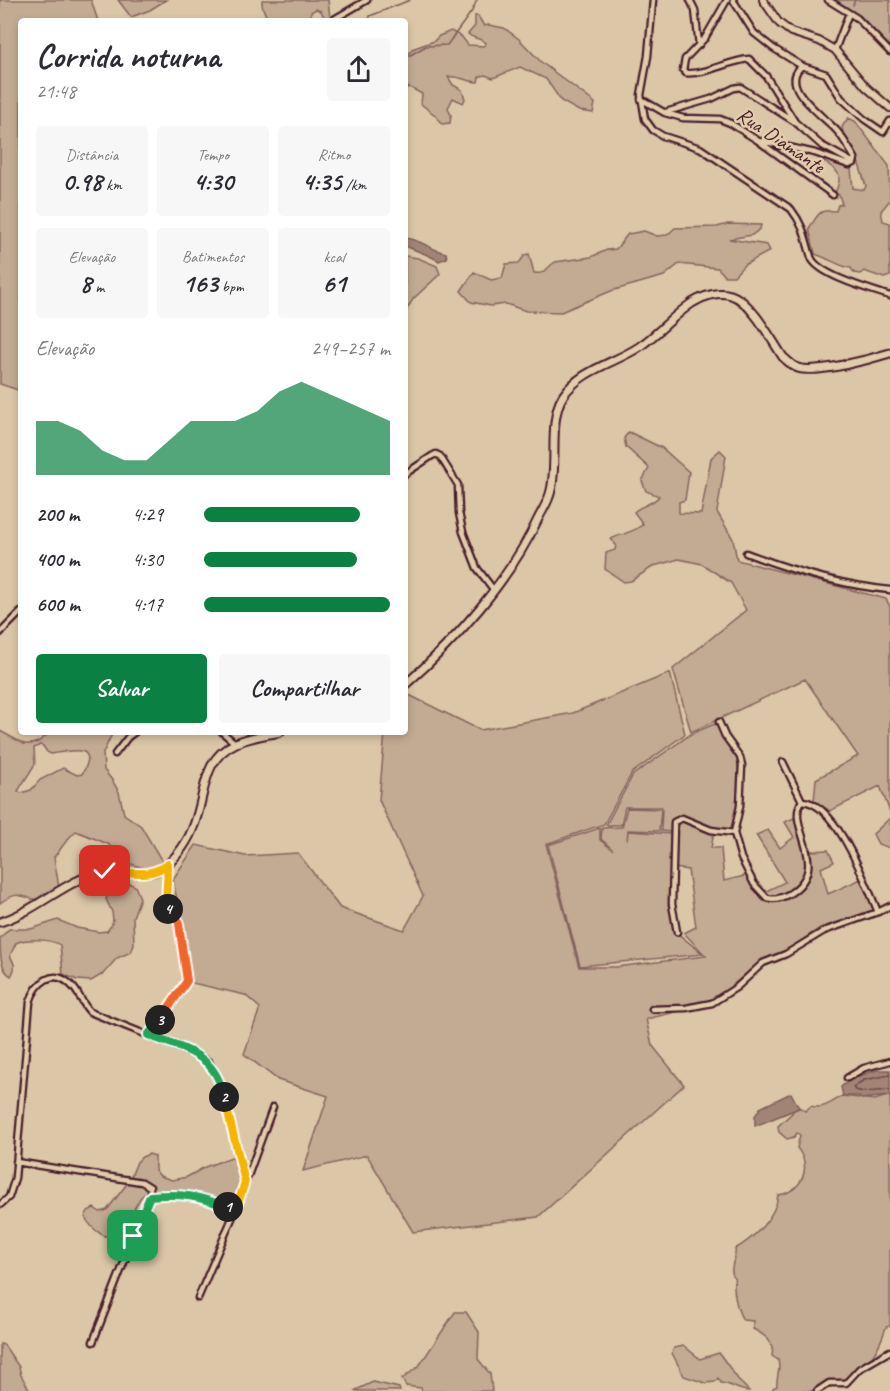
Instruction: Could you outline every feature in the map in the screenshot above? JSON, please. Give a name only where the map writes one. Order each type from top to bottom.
[{"type":"main road","points":[[408,683],[469,621],[524,547],[549,498],[557,415],[564,395],[581,377],[640,346],[692,303],[721,293],[732,295],[742,301],[783,357],[790,364],[799,368],[820,369],[890,353]]},
{"type":"main road","points":[[0,922],[24,912],[87,877],[105,871],[150,874],[161,870],[182,848],[193,829],[209,768],[218,755],[235,743],[268,735]]},
{"type":"street","points":[[336,18],[367,0]]},
{"type":"street","points":[[653,0],[641,99],[645,119],[653,130],[708,153],[791,209],[801,222],[812,259],[822,269],[890,297]]},
{"type":"street","points":[[690,0],[694,10],[699,45]]},
{"type":"street","points":[[727,0],[718,19],[699,45],[685,58],[683,70],[686,73],[695,74],[723,64],[749,59],[766,75],[795,122]]},
{"type":"street","points":[[733,0],[754,33],[772,48],[802,66],[826,74],[841,98],[864,119],[883,132],[890,122]]},
{"type":"street","points":[[763,0],[779,22],[791,32],[819,41],[835,50],[866,87],[890,108]]},
{"type":"street","points":[[828,0],[849,13],[890,52]]},
{"type":"street","points":[[835,50],[849,13]]},
{"type":"street","points":[[802,66],[796,71],[794,79],[797,88],[805,100],[837,130],[855,158],[854,163]]},
{"type":"street","points":[[665,113],[688,107],[740,87],[795,122],[821,145],[854,163]]},
{"type":"street","name":"Rua Diamante","points":[[641,99],[665,113],[683,118],[720,119],[730,123],[833,195]]},
{"type":"street","points":[[757,140],[815,153],[849,165],[854,163]]},
{"type":"street","points":[[408,472],[438,454],[453,475],[460,496],[459,513],[463,532],[477,568],[493,589]]},
{"type":"street","points":[[746,554],[823,579],[858,587],[890,590]]},
{"type":"street","points":[[0,633],[18,615]]},
{"type":"street","points":[[719,722],[725,736],[740,757],[742,765],[740,806],[734,832],[741,858],[762,896],[771,900],[786,896],[801,883],[808,871],[808,855],[798,815],[798,807],[802,801]]},
{"type":"street","points":[[115,754],[131,735]]},
{"type":"street","points":[[226,735],[235,743]]},
{"type":"street","points":[[783,762],[802,801],[812,804],[837,826],[850,849],[878,912]]},
{"type":"street","points":[[677,932],[672,904],[674,822],[682,818],[711,830],[734,832]]},
{"type":"street","points":[[148,1035],[187,981],[178,920],[166,907],[168,864]]},
{"type":"street","points":[[652,1009],[686,1008],[712,1003],[737,987],[763,963],[786,954],[824,931],[890,906]]},
{"type":"street","points":[[0,1205],[9,1197],[12,1189],[16,1162],[30,1002],[33,990],[40,983],[55,977],[65,979],[74,987],[84,1006],[90,1012],[197,1055],[208,1062],[222,1087],[245,1182]]},
{"type":"street","points":[[847,1078],[864,1068],[890,1061]]},
{"type":"street","points":[[198,1298],[236,1209],[273,1107]]},
{"type":"street","points":[[16,1162],[142,1182],[150,1187],[150,1196],[93,1342]]},
{"type":"street","points":[[150,1196],[182,1194],[197,1196],[236,1209]]},
{"type":"street","points":[[817,1391],[829,1383],[846,1383],[859,1369],[890,1351]]},
{"type":"shaded area","points":[[0,0],[91,0],[97,18],[18,18],[18,390],[0,384]]},
{"type":"shaded area","points":[[118,0],[166,0],[150,10],[131,17]]},
{"type":"shaded area","points":[[262,0],[328,0],[330,18],[324,17],[321,11],[316,9],[311,12],[311,18],[268,18]]},
{"type":"shaded area","points":[[836,0],[890,0],[890,47],[857,14]]},
{"type":"shaded area","points":[[475,16],[478,16],[484,26],[504,28],[519,39],[541,62],[595,103],[593,113],[579,111],[561,101],[546,79],[520,67],[493,78],[485,75],[479,77],[478,82],[448,77],[453,85],[462,90],[465,99],[463,103],[453,98],[448,108],[451,115],[450,123],[442,124],[421,104],[422,94],[408,88],[408,54],[412,49],[434,41],[451,31],[462,37],[468,45],[484,46],[486,43],[484,41],[468,34],[475,26]]},
{"type":"shaded area","points":[[848,118],[855,121],[889,166],[890,200],[881,211],[883,221],[890,223],[890,276],[884,278],[864,271],[860,274],[854,273],[851,268],[815,254],[809,228],[822,212],[836,211],[838,205],[842,204],[839,195],[835,193],[839,181],[838,173],[822,160],[824,158],[851,169],[853,188],[864,190],[866,186],[854,149],[843,133],[842,127]]},
{"type":"shaded area","points":[[728,224],[761,225],[760,229],[752,235],[729,239],[767,245],[770,251],[744,265],[734,276],[725,276],[718,268],[679,264],[664,276],[611,291],[561,312],[526,311],[506,304],[491,306],[471,302],[461,291],[474,272],[491,280],[502,278],[506,264],[519,263],[525,255],[529,254],[534,273],[541,273],[555,262],[591,257],[616,249],[628,234],[644,231],[657,236],[667,235],[675,228],[717,227]]},
{"type":"shaded area","points":[[408,256],[437,266],[440,274],[413,299],[408,308]]},
{"type":"shaded area","points":[[629,432],[662,448],[689,472],[685,500],[679,502],[679,513],[701,514],[711,458],[720,450],[726,456],[717,512],[733,539],[737,560],[886,599],[890,607],[890,812],[880,786],[830,811],[814,801],[816,779],[858,756],[805,679],[691,732],[673,669],[746,610],[731,583],[702,564],[679,559],[654,566],[631,581],[624,582],[605,569],[606,553],[615,550],[616,545],[611,539],[643,524],[634,512],[659,496],[646,491],[642,481],[649,468],[626,447],[624,438]]},
{"type":"shaded area","points":[[670,673],[685,734],[632,773],[604,824],[546,844],[579,967],[616,967],[706,956],[684,933],[696,927],[688,870],[674,868],[676,823],[684,820],[714,832],[711,848],[721,848],[724,881],[748,875],[763,901],[782,901],[798,891],[809,876],[811,851],[828,850],[834,862],[821,868],[828,894],[861,879],[876,911],[820,928],[784,952],[760,962],[716,999],[691,1005],[649,1008],[651,1012],[693,1008],[646,1019],[652,1045],[684,1085],[538,1217],[413,1232],[367,1155],[303,1171],[328,1096],[278,1080],[244,1054],[260,1008],[245,995],[192,983],[173,879],[196,845],[245,856],[298,853],[340,908],[404,930],[423,896],[379,800],[385,735],[408,735],[408,694],[480,730],[573,713]]},
{"type":"shaded area","points":[[717,723],[738,757],[738,807],[733,831],[703,826],[684,815],[676,817],[672,822],[671,832],[661,831],[662,807],[625,807],[621,825],[606,825],[633,775],[691,734]]},
{"type":"shaded area","points":[[0,731],[24,744],[38,742],[47,735],[112,735],[103,753],[104,770],[119,792],[124,814],[141,826],[162,861],[160,867],[146,869],[128,863],[108,844],[76,831],[54,857],[59,888],[38,899],[16,895],[0,903]],"holes":[[[40,745],[51,754],[80,751],[88,757],[87,764],[82,774],[77,775],[63,768],[40,780],[31,790],[21,793],[18,791],[35,764],[34,748]]]},
{"type":"shaded area","points":[[627,808],[661,809],[659,831],[628,830],[627,840],[628,831],[672,834],[671,905],[676,932],[703,954],[580,966],[548,845],[600,828],[600,840],[613,850],[601,839],[602,828],[622,827]]},
{"type":"shaded area","points":[[796,817],[807,865],[804,877],[785,893],[774,897],[767,896],[764,892],[785,882],[756,835],[768,830],[780,848],[794,837],[785,822]]},
{"type":"shaded area","points":[[890,818],[890,848],[878,844],[873,834]]},
{"type":"shaded area","points":[[128,883],[135,886],[140,898],[133,917],[134,945],[131,952],[117,958],[103,974],[91,981],[77,980],[63,974],[60,945],[51,941],[38,940],[16,943],[10,956],[14,971],[11,976],[7,973],[1,960],[0,938],[9,929],[31,929],[58,920],[77,928],[107,931],[113,920],[106,899],[112,884]]},
{"type":"shaded area","points":[[890,1095],[890,1326],[886,1327],[880,1344],[870,1361],[850,1381],[827,1387],[821,1391],[772,1391],[777,1386],[778,1360],[772,1356],[772,1347],[768,1340],[753,1329],[753,1321],[743,1320],[741,1316],[736,1300],[732,1268],[735,1249],[749,1239],[768,1219],[778,1195],[793,1189],[802,1177],[804,1163],[797,1148],[800,1135],[797,1133],[794,1137],[787,1139],[779,1132],[778,1126],[792,1113],[796,1105],[805,1111],[811,1106],[827,1105],[842,1096],[875,1100]]},
{"type":"shaded area","points":[[149,1154],[155,1156],[155,1170],[160,1176],[172,1180],[187,1177],[205,1167],[232,1157],[240,1167],[243,1190],[234,1205],[197,1192],[181,1195],[146,1193],[141,1197],[120,1231],[108,1236],[101,1234],[85,1217],[88,1211],[94,1208],[100,1212],[107,1210],[129,1181],[137,1162]]},
{"type":"shaded area","points":[[455,1312],[466,1312],[479,1332],[478,1359],[490,1374],[492,1391],[422,1391],[421,1388],[406,1386],[402,1379],[419,1366]]},
{"type":"shaded area","points":[[0,1344],[4,1345],[19,1367],[30,1391],[0,1391]]},
{"type":"shaded area","points":[[684,1346],[700,1359],[719,1353],[749,1391],[721,1383],[718,1378],[715,1382],[705,1383],[684,1376],[672,1353],[674,1348]]},
{"type":"shaded area","points":[[373,1382],[399,1388],[400,1391],[354,1391]]},
{"type":"water","points":[[408,239],[446,253],[447,258],[439,261],[408,247]]},
{"type":"water","points":[[877,1070],[890,1070],[890,1096],[861,1099],[858,1096],[843,1096],[841,1087],[858,1076]]},
{"type":"water","points":[[791,1093],[799,1108],[755,1126],[755,1116],[760,1108]]},
{"type":"waterway","points":[[370,18],[410,0]]},
{"type":"waterway","points":[[408,56],[426,46],[447,45],[472,11],[477,0]]},
{"type":"waterway","points":[[853,5],[855,0]]},
{"type":"route","points":[[105,871],[150,874],[161,870],[168,864],[166,907],[178,920],[187,981],[148,1035],[197,1055],[208,1062],[215,1071],[222,1087],[245,1182],[236,1209],[197,1196],[182,1194],[150,1196],[133,1236]]}]
